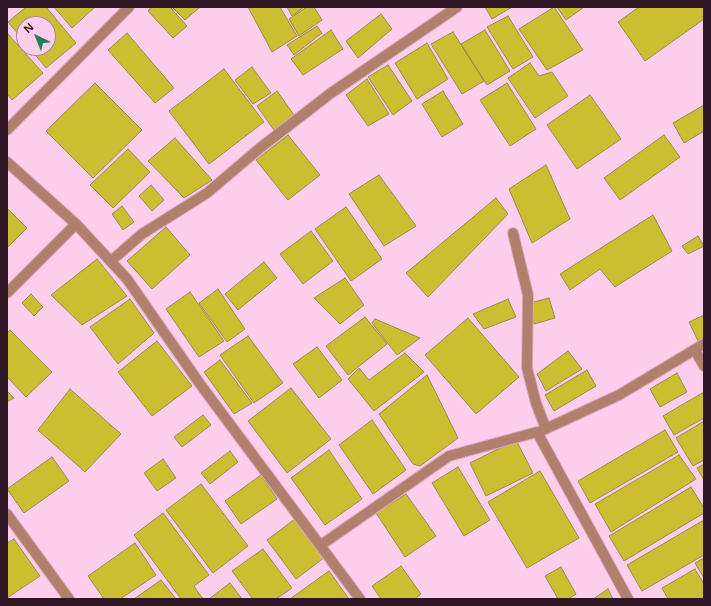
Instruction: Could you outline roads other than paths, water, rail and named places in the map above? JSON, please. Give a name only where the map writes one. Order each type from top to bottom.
[{"type":"street","points":[[7,130],[129,7]]},
{"type":"street","points":[[111,261],[142,234],[208,193],[260,148],[331,93],[457,7]]},
{"type":"street","points":[[7,162],[76,224],[127,279],[200,384],[360,599]]},
{"type":"street","points":[[7,293],[76,224]]},
{"type":"street","points":[[513,233],[528,295],[527,368],[542,430],[628,599]]},
{"type":"street","points":[[321,545],[449,456],[542,430],[619,394],[704,344]]},
{"type":"street","points":[[695,350],[704,366]]},
{"type":"street","points":[[7,514],[69,599]]}]
